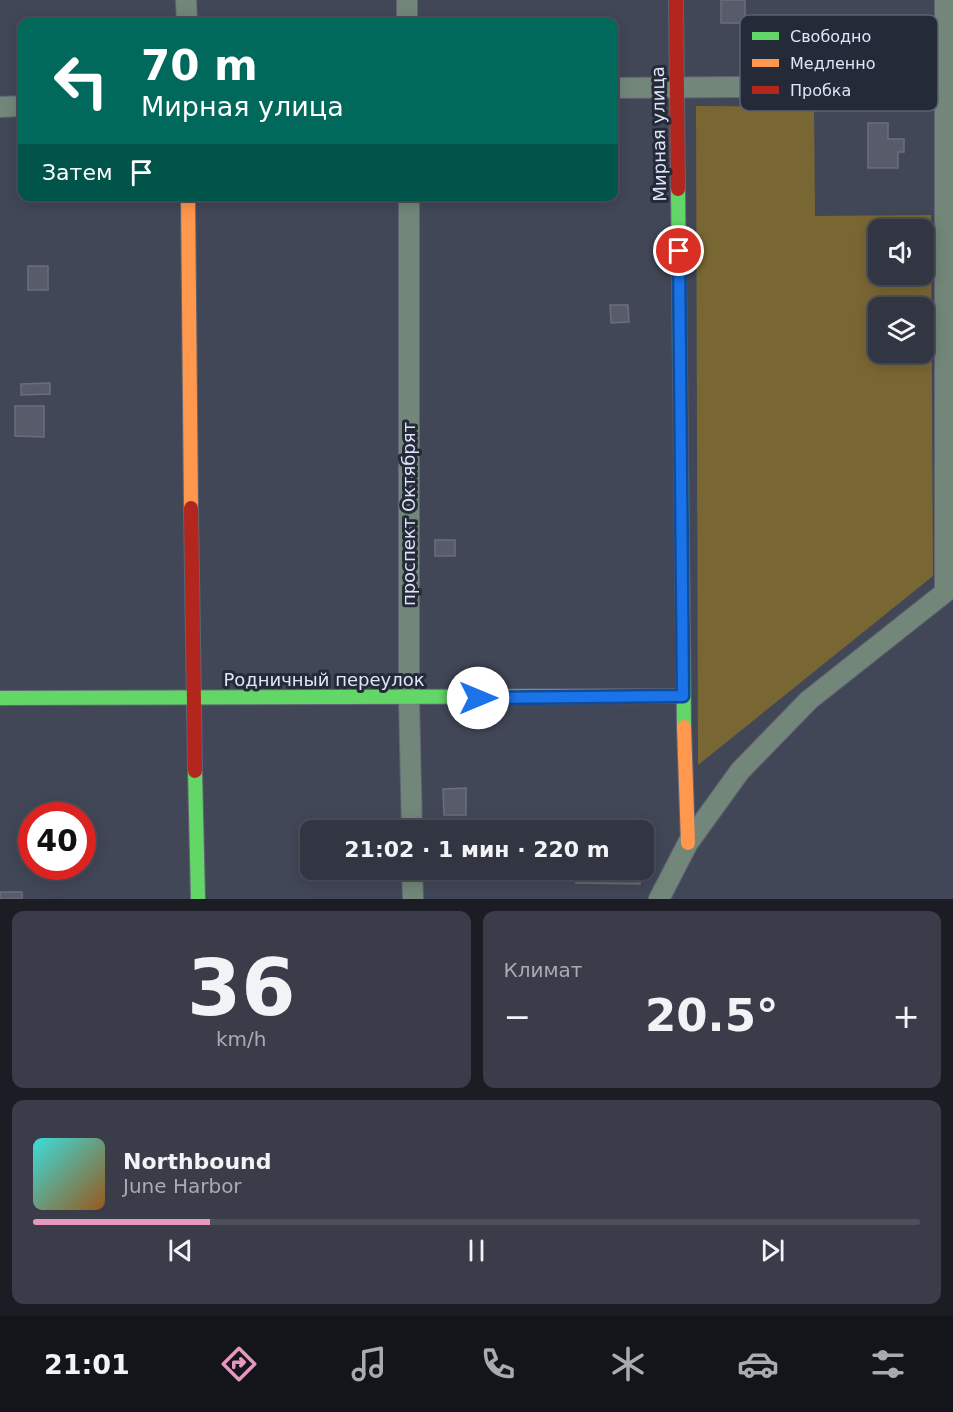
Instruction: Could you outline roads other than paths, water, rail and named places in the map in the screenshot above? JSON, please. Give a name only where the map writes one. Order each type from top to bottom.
[{"type":"street","points":[[186,0],[187,18]]},
{"type":"street","points":[[407,0],[407,18]]},
{"type":"street","name":"Мирная улица","points":[[676,0],[683,696],[688,843]]},
{"type":"street","points":[[659,899],[688,843],[740,771],[808,700],[949,589],[949,85],[945,0]]},
{"type":"street","points":[[618,88],[740,87]]},
{"type":"street","points":[[0,106],[18,106]]},
{"type":"street","points":[[188,201],[192,698],[198,899]]},
{"type":"street","name":"проспект Октябрят","points":[[409,201],[411,820]]},
{"type":"street","name":"Родничный переулок","points":[[0,698],[683,696]]},
{"type":"street","points":[[412,880],[413,899]]}]
